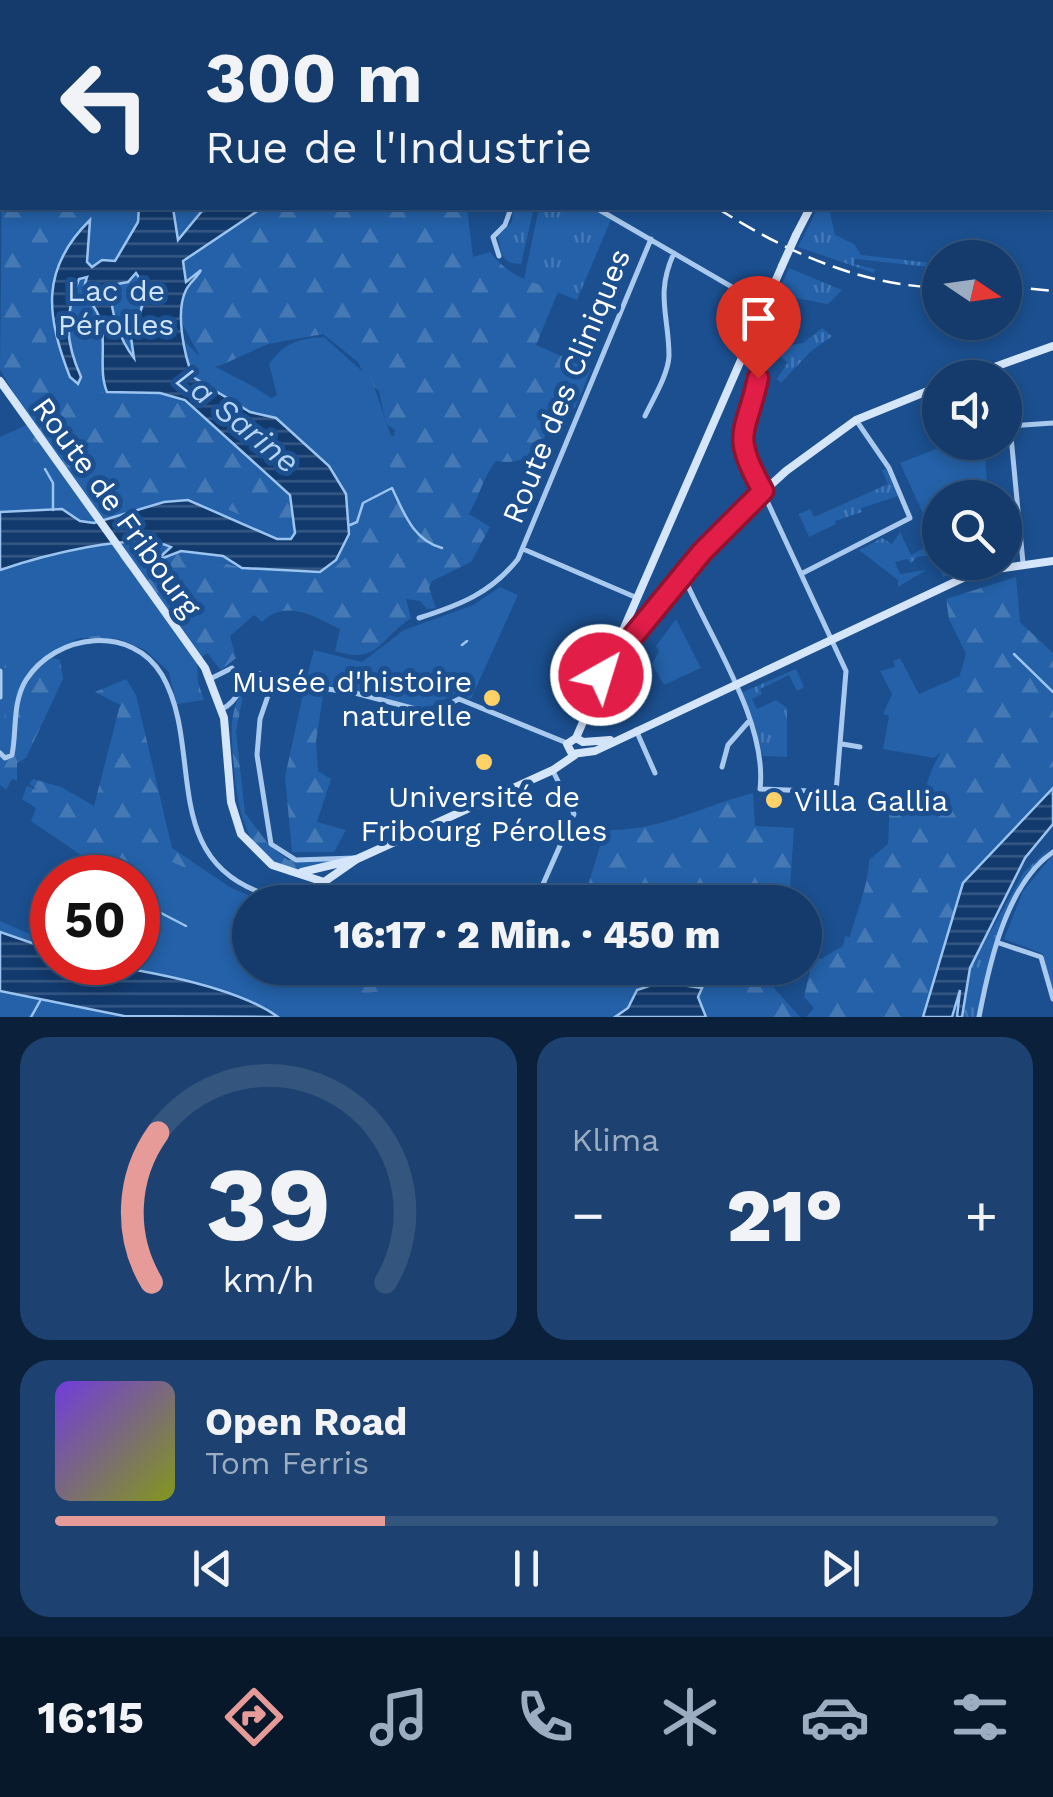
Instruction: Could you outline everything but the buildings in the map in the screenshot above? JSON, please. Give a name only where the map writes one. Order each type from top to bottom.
[{"type":"main road","points":[[325,875],[553,770],[575,747],[597,684],[742,352],[809,210]]},
{"type":"main road","points":[[1018,360],[1053,346]]},
{"type":"main road","name":"Route de Fribourg","points":[[0,381],[200,660],[222,709],[237,826],[257,854],[291,872],[325,875]]},
{"type":"main road","points":[[606,666],[682,575],[763,491],[856,420],[922,393]]},
{"type":"main road","points":[[575,747],[623,736],[976,572],[1053,561]]},
{"type":"street","points":[[498,256],[493,237],[505,225],[510,210]]},
{"type":"street","points":[[600,210],[763,306]]},
{"type":"street","name":"Route des Cliniques","points":[[419,618],[488,590],[523,549],[651,239]]},
{"type":"street","points":[[645,416],[669,357],[662,310],[664,280],[674,253]]},
{"type":"street","points":[[682,575],[750,720],[760,749],[760,789],[838,790],[846,671],[741,438],[758,378],[754,362],[742,352]]},
{"type":"street","points":[[801,574],[910,518],[889,468],[856,420]]},
{"type":"street","points":[[1023,563],[1010,426],[1053,423]]},
{"type":"street","points":[[523,549],[635,597]]},
{"type":"street","points":[[0,753],[5,758],[12,755],[20,696],[34,671],[76,643],[98,639],[125,644],[150,659],[168,684],[188,806],[217,866],[255,891],[290,900],[314,897],[325,875]]},
{"type":"street","points":[[606,666],[625,706]]},
{"type":"street","points":[[210,679],[232,668]]},
{"type":"street","points":[[0,670],[0,697]]},
{"type":"street","points":[[222,709],[251,676],[264,674],[272,681],[355,693],[431,713],[456,703],[575,747]]},
{"type":"street","points":[[272,681],[258,727],[257,755],[270,844],[289,858],[357,859]]},
{"type":"street","points":[[597,684],[620,692]]},
{"type":"street","points":[[722,767],[728,745],[750,720]]},
{"type":"street","points":[[636,729],[654,773]]},
{"type":"street","points":[[842,744],[860,747]]},
{"type":"street","points":[[543,885],[574,814],[553,770]]},
{"type":"street","points":[[979,1017],[999,943],[1020,890],[1039,863],[1053,852]]},
{"type":"street","points":[[999,943],[1041,957],[1053,999]]},
{"type":"green space","points":[[2,210],[139,210],[160,393],[184,400],[290,495],[294,537],[0,512],[0,437],[31,423],[0,369]]},
{"type":"green space","name":"Lac de Pérolles","points":[[89,210],[239,210],[218,234],[180,334],[210,363],[271,398],[277,395],[269,364],[275,357],[293,343],[324,337],[372,380],[391,436],[383,448],[397,485],[366,513],[348,555],[331,571],[245,567],[126,543],[127,553],[114,549],[197,663],[199,699],[178,702],[170,671],[155,654],[137,643],[117,637],[74,640],[54,648],[23,678],[6,753],[8,686],[0,653],[0,447],[31,438],[85,511],[196,494],[278,533],[294,520],[282,484],[262,465],[230,450],[174,398],[104,391],[85,403],[59,392],[46,341],[46,318],[64,253]]},
{"type":"green space","points":[[259,210],[467,210],[473,257],[490,252],[513,273],[558,292],[536,345],[591,369],[575,408],[560,405],[537,448],[521,460],[496,461],[488,473],[469,514],[490,527],[471,562],[432,581],[429,588],[436,608],[427,609],[420,601],[406,599],[411,618],[378,648],[361,655],[335,651],[340,629],[310,615],[281,611],[262,622],[254,615],[230,636],[236,658],[221,670],[207,653],[192,665],[204,700],[176,704],[169,672],[145,650],[119,639],[78,638],[49,657],[60,660],[63,679],[26,758],[17,763],[17,781],[12,779],[6,790],[0,785],[0,570],[132,540],[172,547],[150,563],[181,551],[242,568],[388,435],[394,436],[395,430],[386,424],[379,391],[365,377],[358,362],[323,334],[268,344],[219,366],[205,366],[181,321],[212,242]]},
{"type":"green space","points":[[513,210],[534,210],[521,264],[506,260],[501,252],[498,236],[512,222]]},
{"type":"green space","points":[[539,210],[591,210],[612,217],[577,300],[524,279]]},
{"type":"green space","points":[[817,210],[829,210],[835,235],[854,244],[861,255],[922,262],[922,266],[855,259],[854,264],[875,269],[874,273],[798,247]]},
{"type":"green space","points":[[789,268],[842,290],[828,304],[784,296],[783,300],[793,305],[758,357],[753,348]]},
{"type":"green space","points":[[784,327],[789,331],[778,347],[803,343],[822,328],[832,336],[810,352],[781,383],[777,379],[788,362],[779,355],[766,365],[763,361]]},
{"type":"green space","points":[[922,454],[922,460],[985,460],[987,480],[922,480],[922,511],[900,463]]},
{"type":"green space","points":[[886,469],[898,496],[861,508],[862,512],[835,521],[836,524],[809,537],[799,514],[810,509],[814,517],[888,484],[882,470]]},
{"type":"green space","points":[[900,532],[911,555],[922,549],[922,556],[911,563],[907,559],[895,562],[900,574],[922,571],[898,587],[898,580],[859,550],[882,538],[892,544]]},
{"type":"green space","points":[[1016,580],[1020,622],[1053,653],[1053,788],[963,883],[923,1017],[806,1017],[814,1008],[804,997],[807,985],[822,985],[822,958],[843,946],[845,936],[850,937],[869,860],[888,844],[890,799],[925,793],[932,769],[969,701],[959,678],[966,654],[949,619],[946,599]]},
{"type":"green space","points":[[500,587],[518,595],[471,699],[456,693],[427,709],[306,680],[314,650],[362,662],[404,630],[473,605]]},
{"type":"green space","points":[[676,619],[701,668],[664,685],[652,664],[659,651],[656,646]]},
{"type":"green space","points":[[900,658],[919,694],[960,676],[969,701],[975,701],[983,720],[959,725],[953,741],[934,758],[883,749],[889,716],[883,714],[892,694],[880,671],[895,667],[893,661]]},
{"type":"green space","points":[[796,669],[804,687],[797,691],[789,675],[760,689],[762,694],[752,699],[757,709],[776,700],[787,708],[787,757],[763,756],[741,693]]},
{"type":"green space","points":[[126,679],[136,695],[172,848],[232,888],[232,985],[772,985],[800,1017],[278,1017],[160,971],[160,855],[81,855],[31,821],[36,808],[22,799],[27,786],[38,790],[29,784],[33,779],[61,787],[94,806],[120,705],[95,692]]},
{"type":"green space","points":[[245,685],[236,732],[245,813],[269,845],[288,860],[345,858],[307,869],[287,868],[259,850],[250,836],[239,802],[232,735],[233,715]]},
{"type":"green space","points":[[305,685],[324,689],[316,741],[318,771],[331,779],[317,822],[346,830],[334,852],[292,852],[285,777]]},
{"type":"green space","points":[[753,793],[755,826],[794,828],[790,885],[588,885],[605,830],[662,823]]},
{"type":"green space","points":[[1053,845],[1028,874],[997,942],[977,1017],[962,1017],[970,968],[1024,872]]},
{"type":"green space","points":[[135,846],[156,855],[131,855]]},
{"type":"green space","points":[[1053,855],[1053,994],[1043,954],[1004,939],[1023,891]]},
{"type":"green space","points":[[160,857],[232,888],[232,985],[325,985],[332,998],[409,985],[737,985],[761,1017],[0,1017],[0,921],[30,934],[30,985],[160,985]]},
{"type":"water","name":"La Sarine","points":[[139,210],[173,210],[178,240],[202,211],[259,210],[183,261],[186,282],[201,270],[183,299],[182,334],[193,377],[250,412],[276,418],[329,466],[346,494],[349,534],[336,560],[320,572],[242,568],[223,556],[181,551],[150,563],[142,558],[159,558],[171,547],[135,542],[87,547],[0,570],[0,512],[62,509],[80,521],[94,523],[164,502],[188,500],[277,539],[291,539],[295,533],[290,495],[185,400],[160,393],[107,392],[100,322],[85,292],[87,277],[79,279],[71,305],[69,340],[81,377],[78,384],[70,377],[53,314],[55,275],[74,238],[90,220],[87,262],[92,267],[102,260],[115,261],[138,222]],"holes":[[[136,273],[143,287],[143,302],[130,331],[134,358],[116,323],[112,285],[128,282]]]},
{"type":"water","points":[[1053,788],[1053,824],[1025,858],[970,968],[962,1017],[957,1017],[960,990],[952,1017],[923,1017],[963,883]]},
{"type":"water","points":[[0,932],[30,942],[30,985],[160,985],[160,975],[231,994],[278,1017],[124,1016],[0,991]]},
{"type":"water","points":[[652,985],[702,988],[698,997],[706,1017],[615,1017],[628,1008],[637,990]]},
{"type":"waterway","points":[[45,469],[53,483],[53,510]]},
{"type":"waterway","points":[[350,525],[357,522],[363,503],[392,488],[417,532],[442,548]]},
{"type":"waterway","points":[[462,645],[467,641]]},
{"type":"waterway","points":[[1014,654],[1053,692]]},
{"type":"waterway","points":[[160,912],[186,926]]},
{"type":"waterway","points":[[31,1017],[40,1001]]},
{"type":"railway","points":[[721,210],[823,263],[880,280],[922,286]]},
{"type":"railway","points":[[1022,288],[1053,291]]},
{"type":"place","name":"Musée d'histoire naturelle","points":[[492,698]]},
{"type":"place","name":"Université de Fribourg Pérolles","points":[[484,762]]},
{"type":"place","name":"Villa Gallia","points":[[774,800]]},
{"type":"route","points":[[601,675],[702,552],[763,491],[742,447],[741,434],[758,378]]}]
